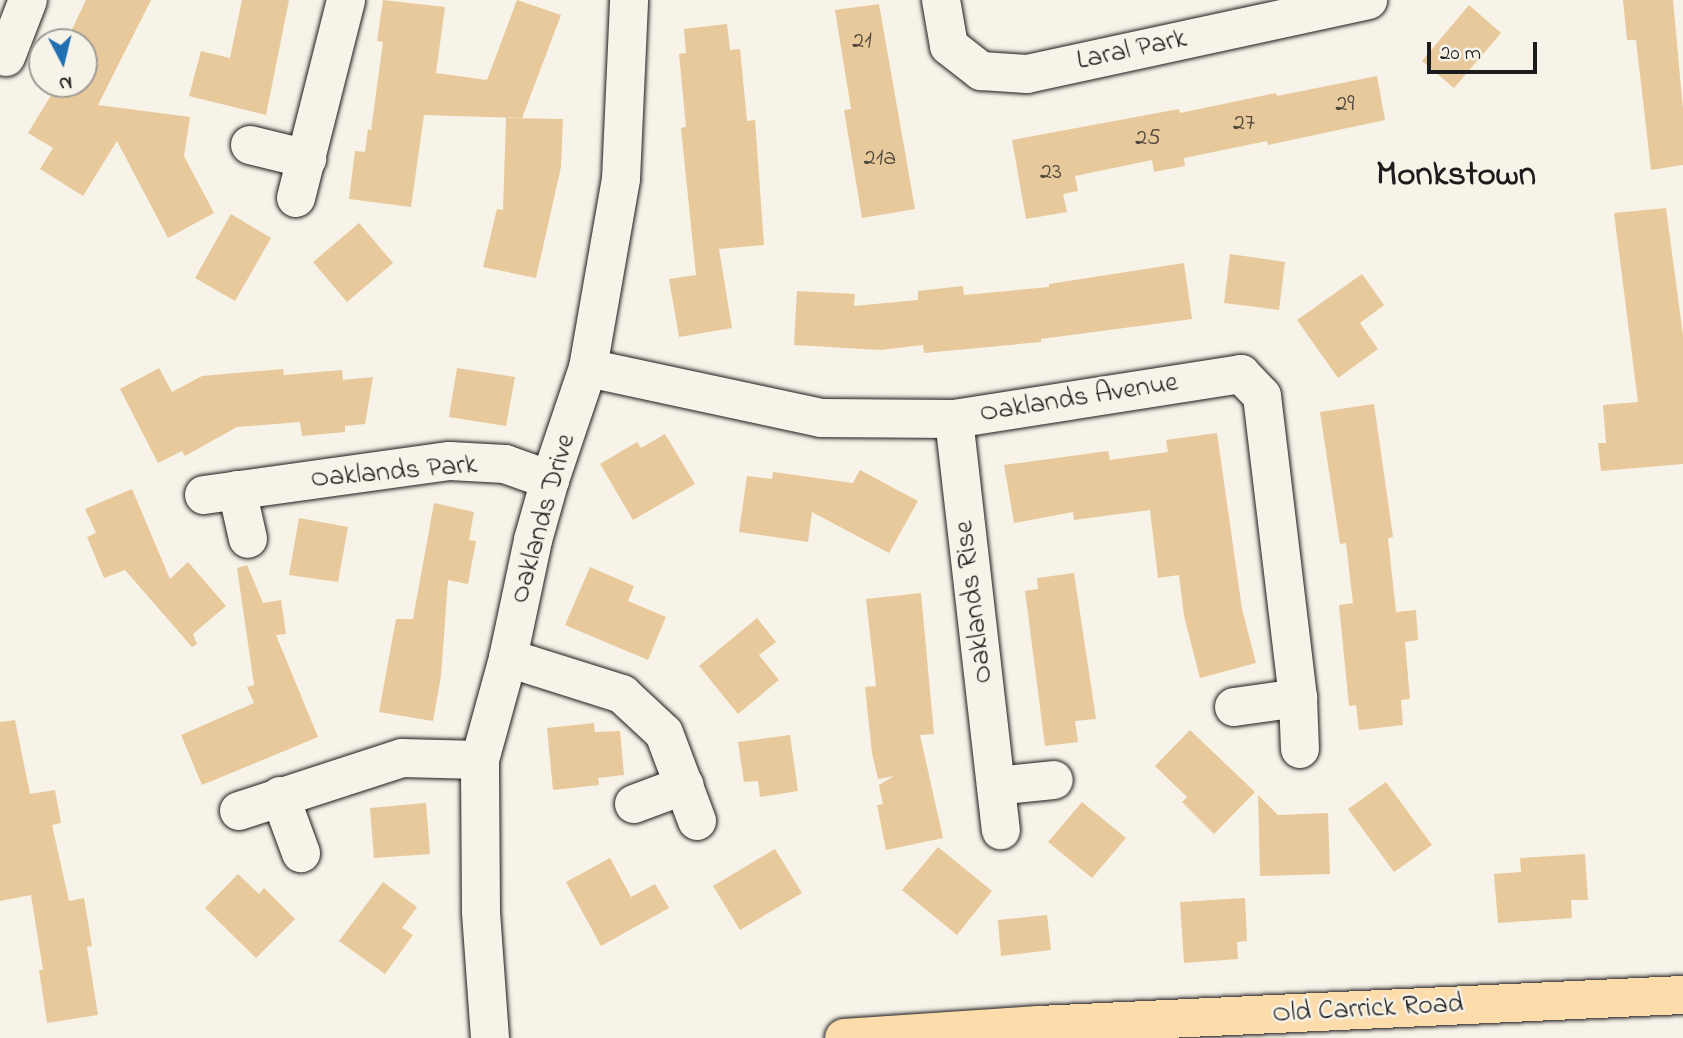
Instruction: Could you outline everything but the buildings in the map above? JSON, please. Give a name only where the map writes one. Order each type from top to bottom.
[{"type":"main road","name":"Old Carrick Road","points":[[844,1038],[1039,1032],[1683,995]]},
{"type":"street","points":[[296,198],[346,0]]},
{"type":"street","name":"Oaklands Drive","points":[[490,1038],[481,911],[480,760],[508,658],[550,480],[588,368],[621,179],[629,0]]},
{"type":"street","name":"Laral Park","points":[[941,0],[948,46],[981,71],[1027,74],[1368,0]]},
{"type":"street","points":[[6,57],[16,8]]},
{"type":"street","points":[[250,145],[307,159]]},
{"type":"street","name":"Oaklands Avenue","points":[[588,368],[821,418],[954,419],[1241,374],[1262,396],[1298,698],[1300,749]]},
{"type":"street","name":"Oaklands Rise","points":[[954,419],[1001,830]]},
{"type":"street","name":"Oaklands Park","points":[[248,539],[220,493],[450,461],[505,464],[550,480]]},
{"type":"street","points":[[508,658],[622,694],[664,733],[697,821]]},
{"type":"street","points":[[1234,707],[1298,698]]},
{"type":"street","points":[[239,811],[402,758],[480,760]]},
{"type":"street","points":[[996,786],[1054,780]]},
{"type":"street","points":[[634,804],[685,785]]},
{"type":"street","points":[[280,796],[301,853]]},
{"type":"district","name":"Monkstown","points":[[1456,176]]}]
